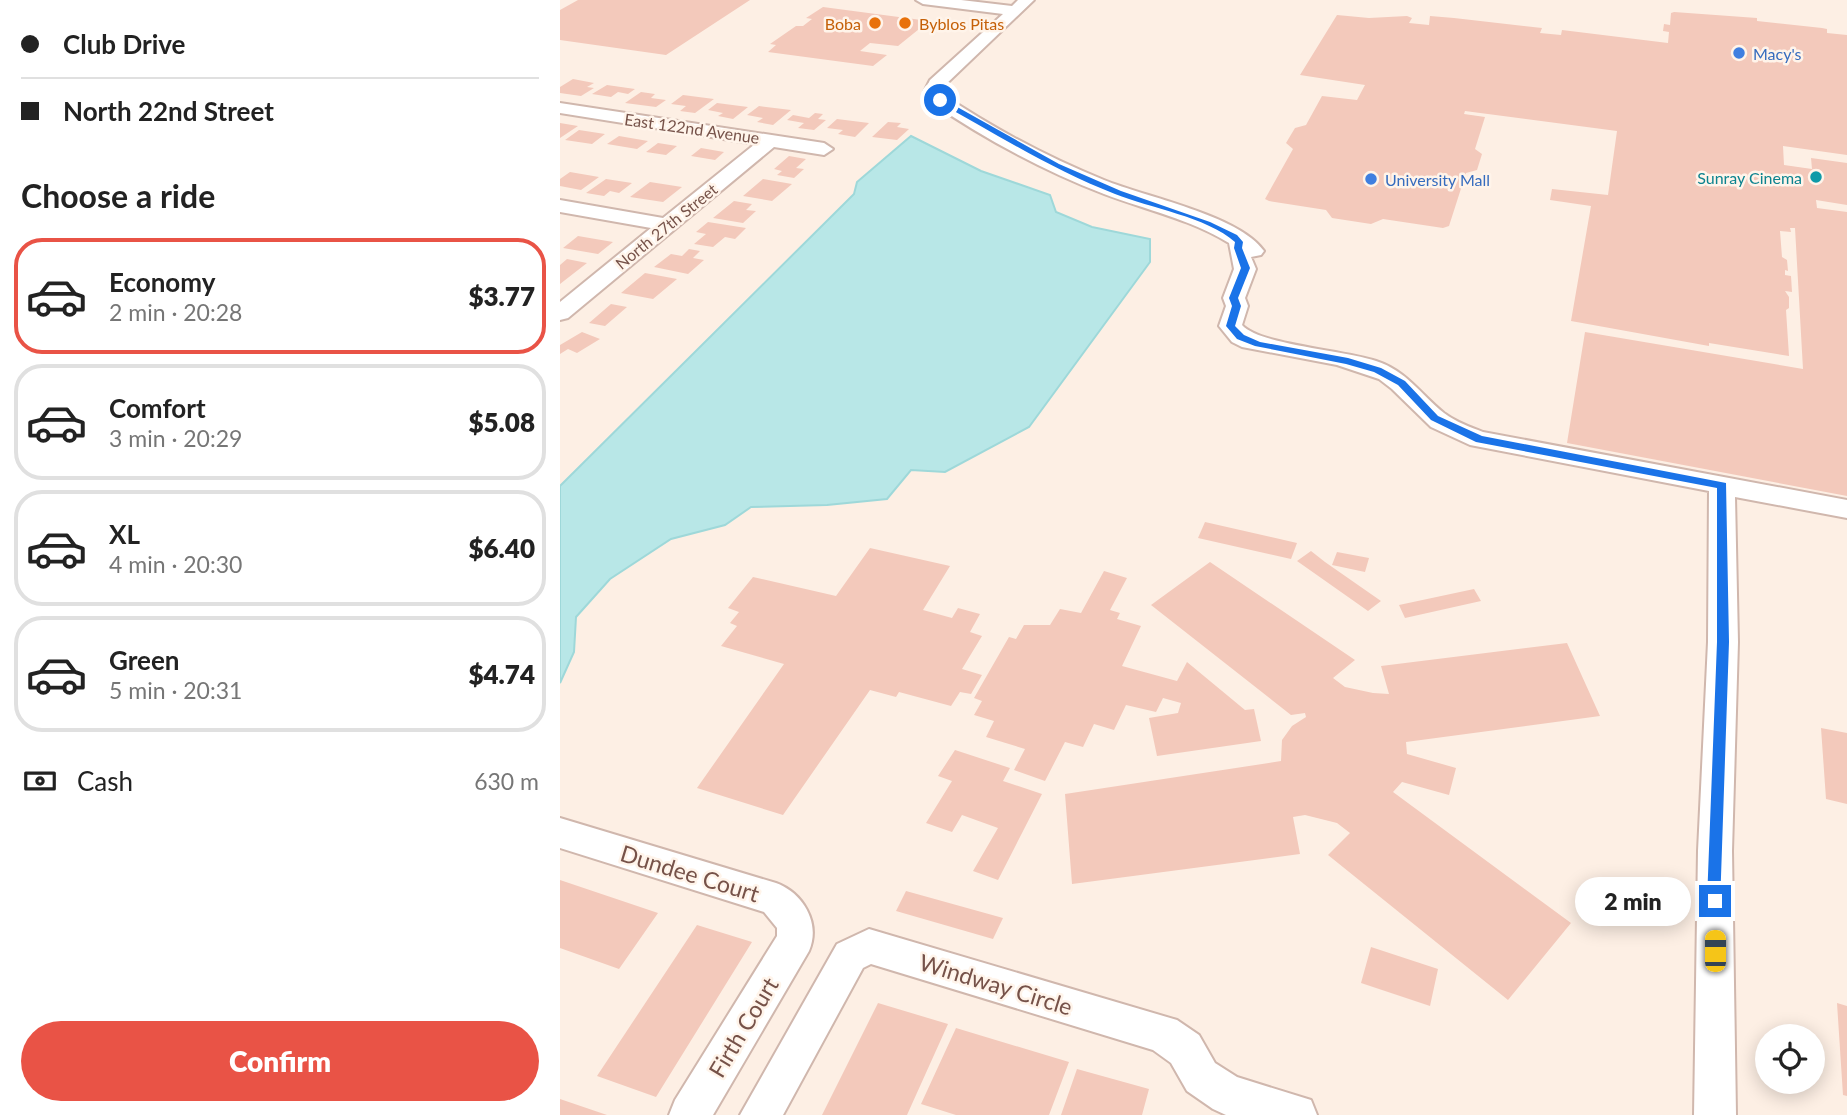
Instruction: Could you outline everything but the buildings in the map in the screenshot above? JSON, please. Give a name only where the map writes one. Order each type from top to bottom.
[{"type":"street","points":[[923,0],[1021,6]]},
{"type":"street","points":[[1021,6],[936,84],[933,92],[935,97],[1057,166],[1118,193],[1208,223],[1239,242],[1238,248],[1245,268],[1234,298],[1237,306],[1230,326],[1240,337],[1258,344],[1348,361],[1377,370],[1401,383],[1435,418],[1463,434],[1496,444],[1847,509]]},
{"type":"street","name":"East 122nd Avenue","points":[[560,108],[824,149]]},
{"type":"street","name":"North 27th Street","points":[[560,313],[771,140]]},
{"type":"street","points":[[560,206],[667,225]]},
{"type":"street","points":[[1715,1115],[1714,851],[1723,642],[1722,486]]},
{"type":"street","name":"Dundee Court","points":[[560,833],[776,899],[794,922],[796,939]]},
{"type":"street","name":"Firth Court","points":[[690,1115],[796,939]]},
{"type":"street","name":"Windway Circle","points":[[761,1115],[850,956],[869,946],[1163,1034],[1185,1049],[1201,1077],[1227,1095],[1296,1115]]},
{"type":"water","points":[[911,136],[981,171],[1050,195],[1056,212],[1092,227],[1150,239],[1150,262],[1029,427],[945,472],[911,470],[887,499],[827,505],[751,507],[725,525],[671,539],[610,579],[576,617],[574,652],[560,683],[560,486],[854,194],[857,182]]},
{"type":"place","name":"Boba","points":[[875,23]]},
{"type":"place","name":"Byblos Pitas","points":[[905,23]]},
{"type":"place","name":"Macy's","points":[[1739,53]]},
{"type":"place","name":"Sunray Cinema","points":[[1816,177]]},
{"type":"place","name":"University Mall","points":[[1371,179]]},
{"type":"route","points":[[940,100],[1057,166],[1118,193],[1208,223],[1234,237],[1239,242],[1245,275],[1234,298],[1237,306],[1230,326],[1240,337],[1250,342],[1348,361],[1377,370],[1401,383],[1424,408],[1448,427],[1479,439],[1722,486],[1723,642],[1714,851],[1715,901]]}]
